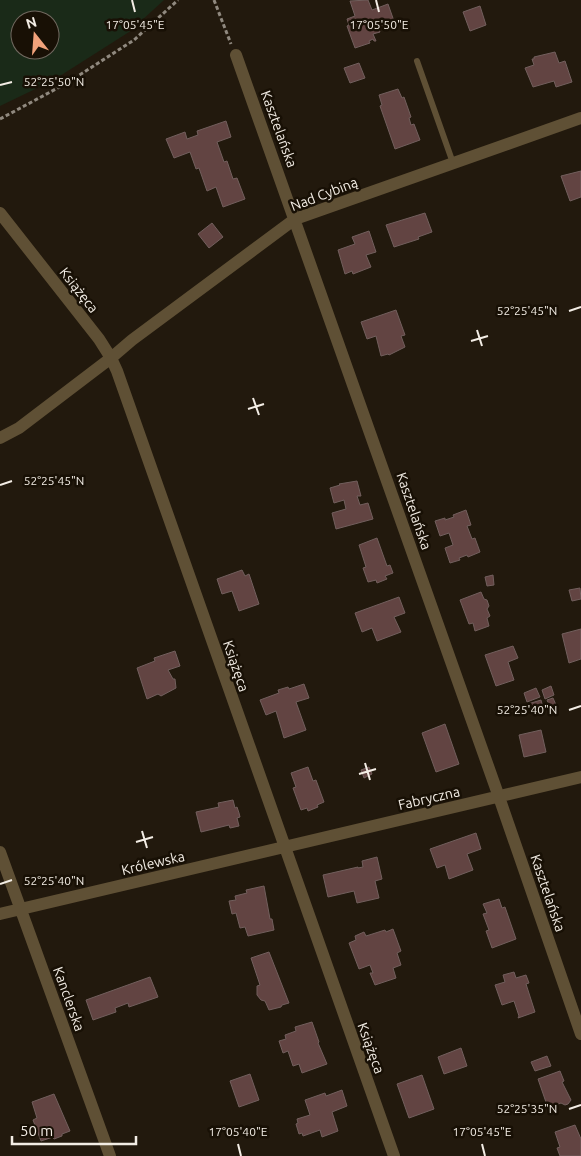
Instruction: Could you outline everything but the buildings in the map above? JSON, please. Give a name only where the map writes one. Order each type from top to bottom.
[{"type":"street","name":"Kasztelańska","points":[[236,56],[499,797],[581,1034]]},
{"type":"street","name":"Nad Cybiną","points":[[0,438],[19,428],[132,340],[295,219],[581,118]]},
{"type":"street","name":"Książęca","points":[[0,213],[111,358],[394,1156]]},
{"type":"street","name":"Fabryczna","points":[[284,847],[581,777]]},
{"type":"street","name":"Królewska","points":[[0,914],[284,847]]},
{"type":"street","name":"Kanclerska","points":[[0,852],[110,1156]]},
{"type":"lane","points":[[417,61],[453,163]]},
{"type":"path","points":[[0,119],[67,83],[134,40],[178,0]]},
{"type":"path","points":[[214,0],[236,56]]},
{"type":"green space","points":[[0,0],[164,0],[129,32],[52,81],[0,106]]}]
